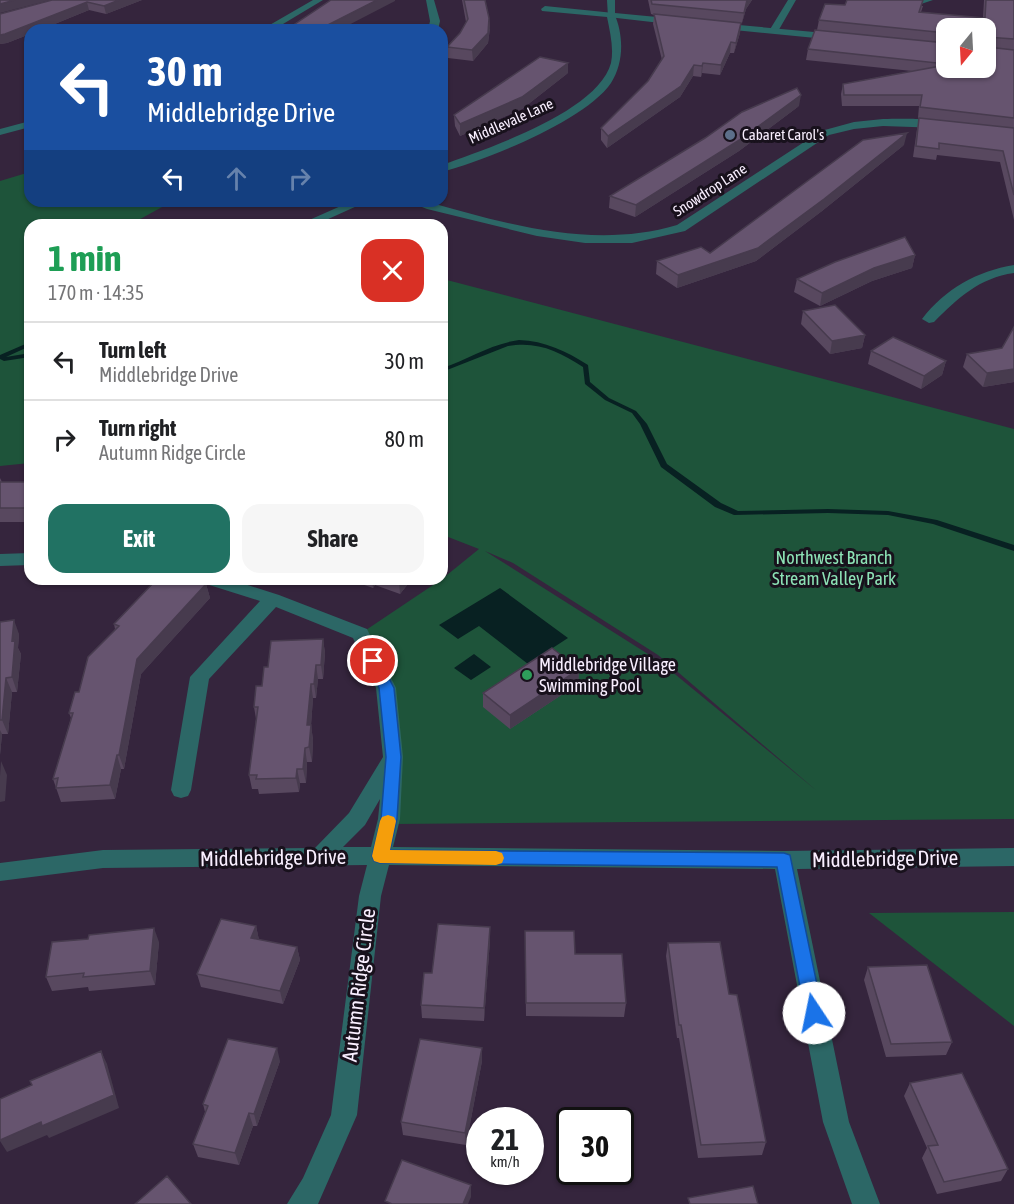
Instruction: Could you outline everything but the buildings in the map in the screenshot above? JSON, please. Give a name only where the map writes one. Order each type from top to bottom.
[{"type":"street","points":[[277,24],[319,0]]},
{"type":"street","points":[[430,0],[434,24]]},
{"type":"street","name":"Middlevale Lane","points":[[448,167],[544,127],[585,102],[606,82],[615,67],[617,51],[611,0]]},
{"type":"street","points":[[774,31],[792,0]]},
{"type":"street","points":[[545,9],[693,23]]},
{"type":"street","points":[[704,24],[843,38]]},
{"type":"street","name":"Snowdrop Lane","points":[[437,207],[575,240],[623,240],[664,234],[681,228],[825,133],[852,124],[869,122],[949,126]]},
{"type":"street","points":[[0,132],[24,126]]},
{"type":"street","points":[[318,219],[348,207]]},
{"type":"street","points":[[929,319],[962,287],[979,277],[1014,269]]},
{"type":"street","points":[[0,560],[24,559]]},
{"type":"street","name":"Autumn Ridge Circle","points":[[228,585],[273,599],[360,634],[386,688],[393,757],[389,819],[370,897],[344,1115],[313,1188],[301,1204]]},
{"type":"street","points":[[181,790],[201,677],[273,599]]},
{"type":"street","points":[[320,857],[357,819],[393,757]]},
{"type":"street","name":"Middlebridge Drive","points":[[0,872],[103,859],[380,856],[784,860],[1014,857]]},
{"type":"street","points":[[784,860],[836,1122],[866,1204]]},
{"type":"lane","points":[[918,3],[930,0]]},
{"type":"green space","points":[[24,174],[24,207],[162,207],[140,219],[24,219],[24,464],[0,466],[0,181]]},
{"type":"green space","name":"Northwest Branch Stream Valley Park","points":[[448,280],[1014,429],[1014,819],[394,824],[386,688],[360,634],[433,585],[448,585],[448,574],[479,549],[448,537]],"holes":[[[485,551],[513,563],[658,655],[817,791],[659,661]]]},
{"type":"green space","points":[[1014,912],[1014,1026],[869,913]]},
{"type":"shaded area","points":[[500,588],[568,638],[528,664],[479,626],[458,639],[439,625]]},
{"type":"shaded area","points":[[474,654],[491,667],[471,680],[454,668]]},
{"type":"waterway","points":[[448,368],[507,344],[531,343],[553,348],[586,366],[587,383],[607,399],[634,412],[643,424],[664,465],[718,505],[737,513],[828,511],[888,513],[934,522],[1014,548]]},
{"type":"waterway","points":[[0,357],[24,347]]},
{"type":"waterway","points":[[4,359],[24,356]]},
{"type":"slow traffic","points":[[388,821],[380,856],[496,858]]},
{"type":"place","name":"Cabaret Carol's","points":[[730,135]]},
{"type":"place","name":"Middlebridge Village Swimming Pool","points":[[527,675]]},
{"type":"route","points":[[373,661],[386,688],[393,757],[389,819],[380,856],[784,860],[814,1013]]}]
